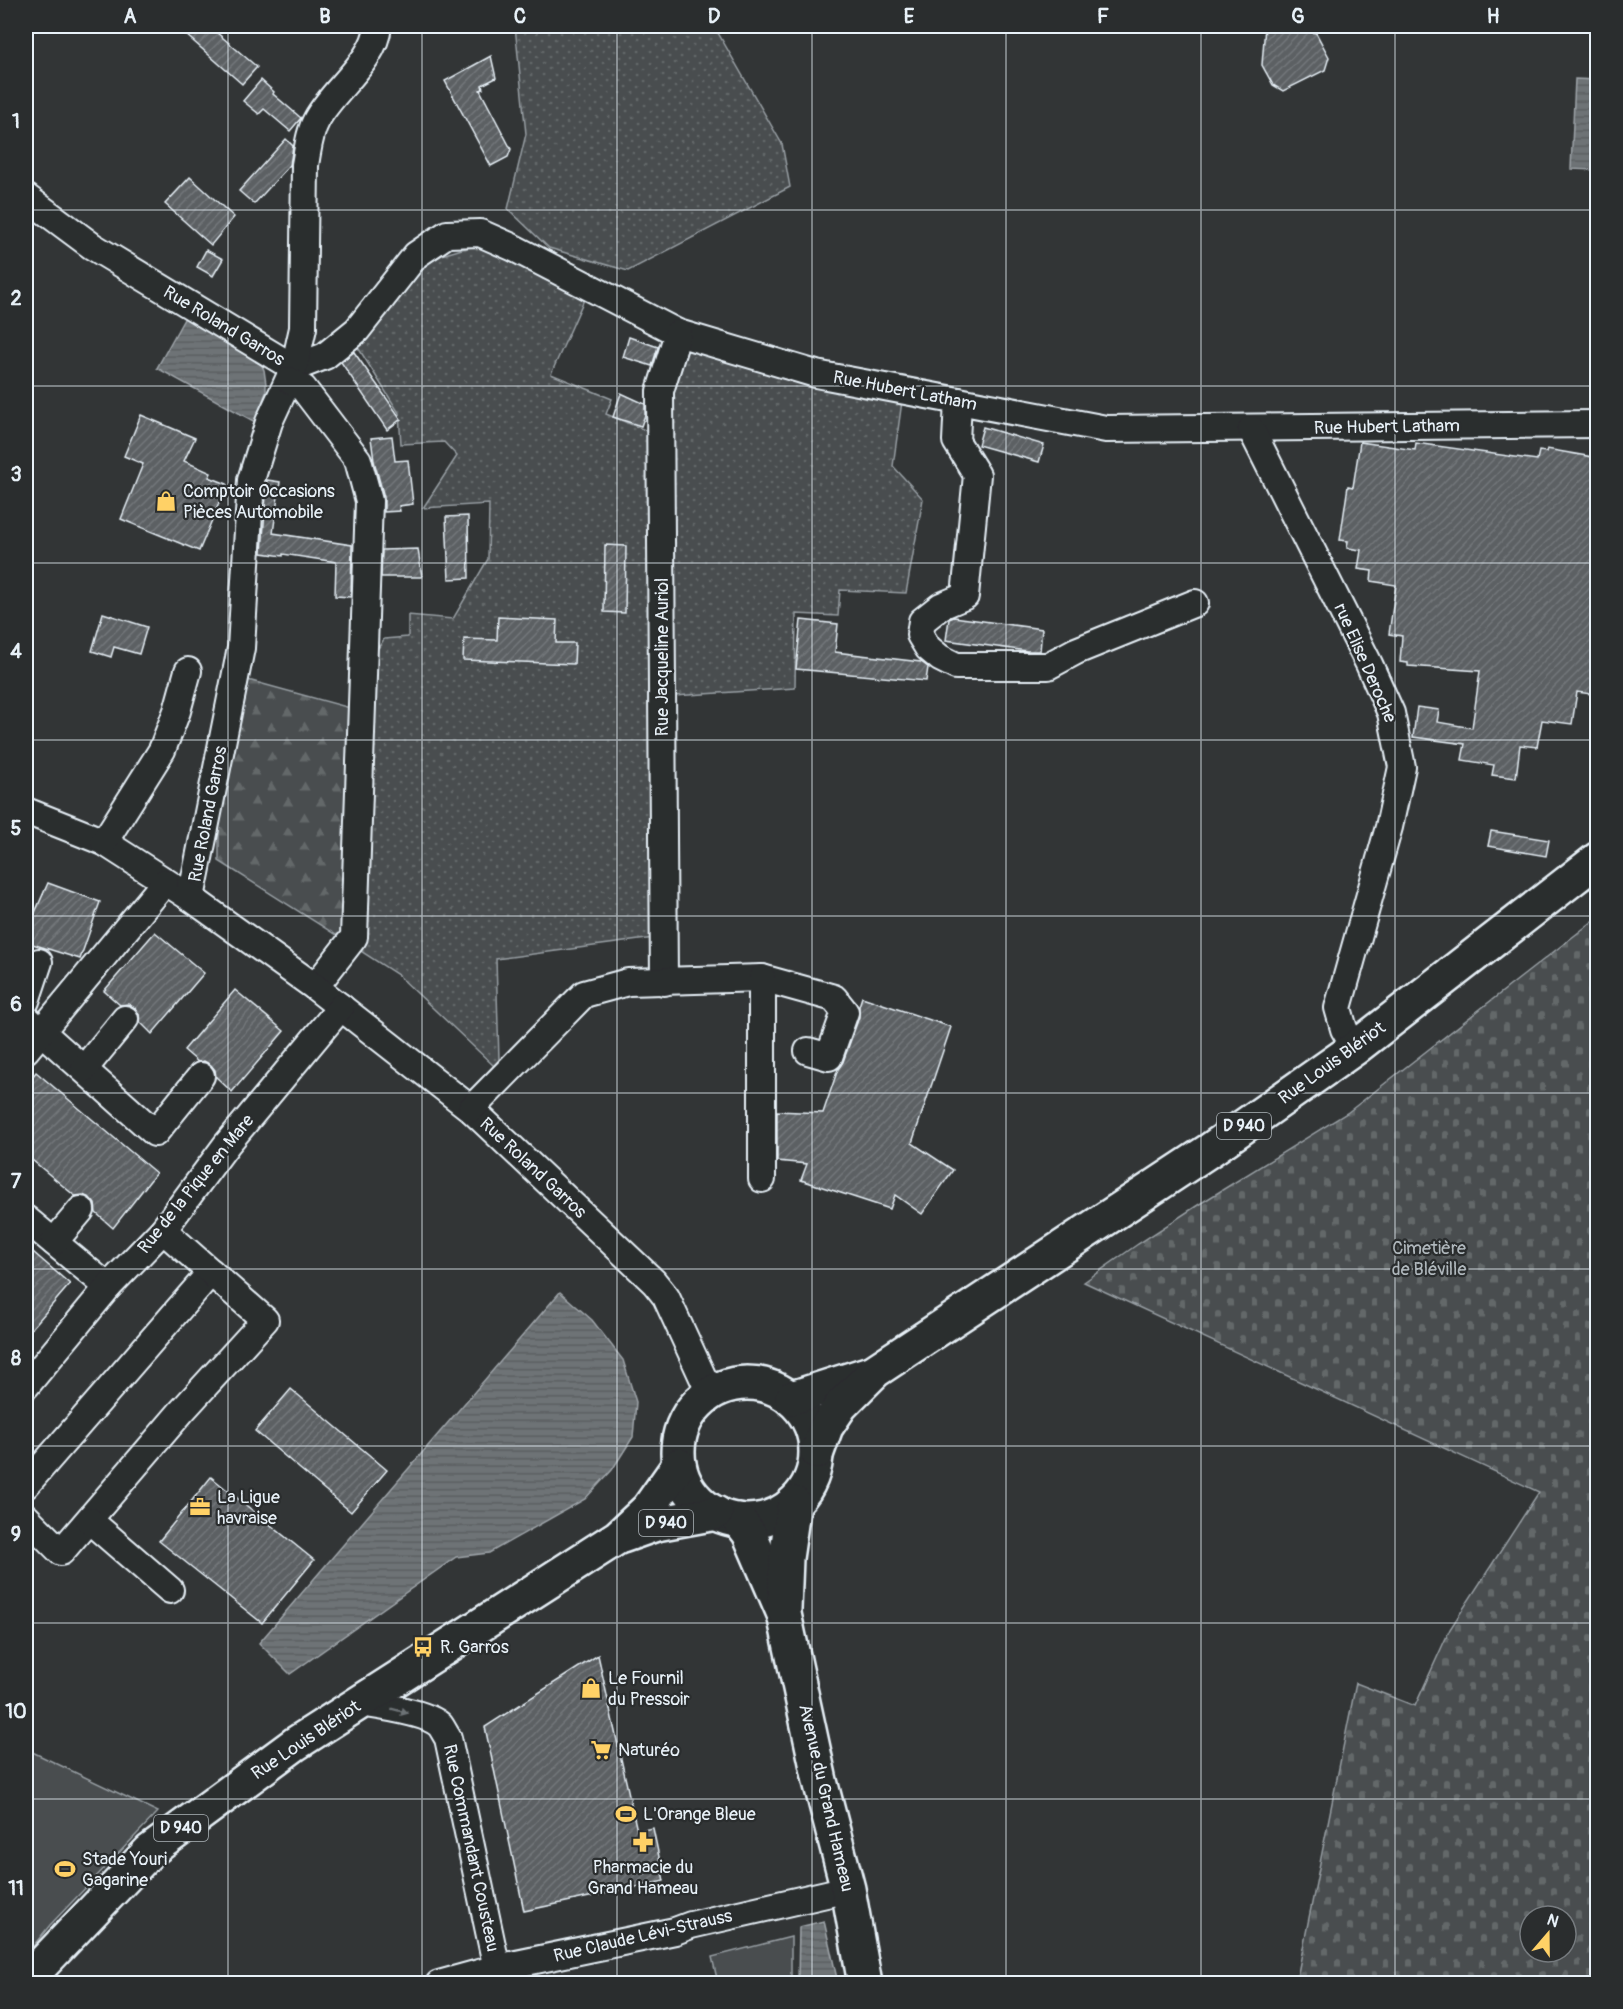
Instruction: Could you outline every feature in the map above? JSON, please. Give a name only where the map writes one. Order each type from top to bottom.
[{"type":"main road","name":"Rue Louis Blériot","points":[[817,1452],[826,1427],[841,1405],[875,1371],[1210,1150],[1355,1048],[1598,859]]},
{"type":"main road","name":"Rue Louis Blériot","points":[[792,1398],[875,1371]]},
{"type":"main road","points":[[752,1383],[773,1387],[792,1398],[806,1414],[814,1432],[817,1452],[810,1480],[794,1503],[777,1514],[758,1520],[727,1517],[702,1504],[684,1480],[679,1465],[678,1449],[684,1424],[697,1404],[710,1393],[730,1384],[752,1383]]},
{"type":"main road","name":"Rue Louis Blériot","points":[[26,1981],[150,1851],[295,1744],[618,1537],[648,1509],[679,1465]]},
{"type":"main road","name":"Avenue du Grand Hameau","points":[[784,1614],[786,1558],[794,1503]]},
{"type":"main road","name":"Rue Louis Blériot","points":[[618,1537],[656,1524],[727,1517]]},
{"type":"main road","name":"Avenue du Grand Hameau","points":[[727,1517],[749,1533],[759,1561],[784,1614],[820,1781],[848,1889],[865,1983]]},
{"type":"street","points":[[315,987],[354,937],[369,501],[358,460],[292,374],[303,328],[305,165],[309,139],[316,121],[328,102],[371,50],[377,38],[378,26]]},
{"type":"street","name":"Rue Roland Garros","points":[[26,197],[92,246],[292,374],[269,422],[251,480],[241,648],[191,898],[315,987],[471,1109],[654,1282],[666,1297],[710,1393]]},
{"type":"street","name":"Rue Hubert Latham","points":[[292,374],[325,356],[357,330],[416,255],[447,234],[480,233],[512,247],[678,333],[816,374],[1106,429],[1598,424]]},
{"type":"street","name":"Rue Jacqueline Auriol","points":[[664,982],[660,391],[678,333]]},
{"type":"street","points":[[958,401],[956,441],[977,476],[965,596],[941,606],[922,621],[920,635],[928,648],[940,658],[956,666],[1048,666],[1076,651],[1195,603]]},
{"type":"street","name":"rue Elise Deroche","points":[[1251,429],[1369,664],[1391,713],[1402,767],[1389,828],[1338,1008],[1344,1029],[1355,1048]]},
{"type":"street","points":[[104,842],[162,750],[177,711],[188,671]]},
{"type":"street","points":[[26,811],[104,842],[191,898]]},
{"type":"street","points":[[165,882],[31,1033],[84,1069],[155,1133],[201,1076]]},
{"type":"street","points":[[26,1001],[39,962]]},
{"type":"street","points":[[762,978],[762,1179]]},
{"type":"street","points":[[471,1109],[584,994],[627,982],[762,978],[834,998],[845,1012],[829,1057],[808,1051]]},
{"type":"street","name":"Rue de la Pique en Mare","points":[[26,1386],[108,1287],[163,1230],[227,1144],[341,1007]]},
{"type":"street","points":[[84,1069],[125,1019]]},
{"type":"street","points":[[54,1242],[81,1210]]},
{"type":"street","points":[[26,1219],[108,1287]]},
{"type":"street","points":[[26,1517],[61,1552],[181,1412],[265,1320],[163,1230]]},
{"type":"street","points":[[26,1485],[211,1272]]},
{"type":"street","points":[[89,1520],[170,1590]]},
{"type":"street","name":"Rue Commandant Cousteau","points":[[360,1703],[397,1709],[428,1719],[439,1724],[448,1738],[498,1976]]},
{"type":"street","name":"Rue Claude Lévi-Strauss","points":[[439,1983],[498,1976],[691,1925],[848,1889]]},
{"type":"green space","points":[[515,26],[714,26],[782,144],[790,187],[628,271],[549,248],[508,209],[526,134]]},
{"type":"green space","points":[[482,243],[586,295],[551,374],[612,399],[606,414],[645,430],[666,433],[684,345],[902,401],[893,466],[923,499],[906,593],[840,590],[838,616],[796,614],[795,688],[674,696],[654,938],[496,959],[499,1060],[494,1066],[398,975],[339,937],[344,924],[372,658],[384,639],[408,637],[408,615],[453,619],[488,559],[489,504],[423,508],[457,456],[444,442],[401,444],[399,413],[354,341],[417,270],[442,255]]},
{"type":"green space","points":[[248,680],[354,709],[344,924],[339,937],[219,861],[219,826]]},
{"type":"green space","name":"Cimetière de Bléville","points":[[1597,918],[1597,1983],[1296,1983],[1356,1683],[1415,1706],[1450,1629],[1539,1492],[1084,1282],[1198,1205],[1347,1113]]},
{"type":"green space","name":"Stade Youri Gagarine","points":[[26,1749],[158,1812],[50,1925],[26,1955]]},
{"type":"green space","points":[[791,1937],[791,1983],[718,1983],[712,1957]]},
{"type":"shaded area","points":[[1575,79],[1597,80],[1597,170],[1571,169]]},
{"type":"shaded area","points":[[189,310],[257,356],[264,370],[266,392],[255,422],[157,368]]},
{"type":"shaded area","points":[[560,1292],[592,1320],[623,1360],[636,1402],[633,1437],[612,1470],[585,1499],[489,1553],[456,1557],[290,1674],[259,1643]]},
{"type":"shaded area","points":[[824,1921],[838,1983],[798,1983],[799,1927]]},
{"type":"building","points":[[176,26],[209,26],[257,67],[242,84]]},
{"type":"building","points":[[1265,26],[1283,26],[1316,33],[1329,57],[1325,70],[1283,91],[1273,85],[1262,65]]},
{"type":"building","points":[[491,56],[496,78],[482,85],[483,89],[480,90],[511,149],[508,157],[491,166],[445,81]]},
{"type":"building","points":[[261,80],[274,92],[273,94],[301,118],[290,131],[264,109],[259,114],[243,101]]},
{"type":"building","points":[[286,139],[293,146],[290,165],[254,204],[239,191]]},
{"type":"building","points":[[190,177],[234,217],[211,245],[165,204]]},
{"type":"building","points":[[206,250],[223,259],[213,276],[197,267]]},
{"type":"building","points":[[629,337],[658,347],[652,366],[623,357]]},
{"type":"building","points":[[354,352],[401,419],[387,430],[341,362]]},
{"type":"building","points":[[621,393],[645,404],[645,415],[641,426],[613,417]]},
{"type":"building","points":[[141,415],[195,438],[184,461],[211,473],[209,477],[227,484],[199,551],[121,519],[143,464],[124,456]]},
{"type":"building","points":[[983,427],[1044,445],[1039,462],[978,445]]},
{"type":"building","points":[[392,436],[395,461],[408,460],[413,504],[399,506],[400,511],[384,512],[384,497],[374,461],[371,438]]},
{"type":"building","points":[[1360,442],[1415,450],[1416,443],[1537,460],[1539,451],[1546,452],[1547,449],[1598,458],[1598,695],[1577,692],[1572,724],[1542,720],[1537,747],[1520,745],[1516,778],[1492,775],[1494,765],[1462,760],[1465,744],[1413,737],[1417,707],[1439,710],[1437,722],[1472,728],[1480,671],[1408,666],[1408,663],[1400,662],[1402,636],[1389,634],[1396,585],[1371,581],[1372,571],[1358,569],[1361,550],[1347,548],[1348,541],[1340,540],[1348,486],[1353,487]]},
{"type":"building","points":[[267,480],[280,482],[273,533],[352,545],[351,597],[335,596],[336,562],[262,553]]},
{"type":"building","points":[[468,516],[469,578],[449,579],[446,517]]},
{"type":"building","points":[[605,545],[626,546],[625,613],[604,612]]},
{"type":"building","points":[[418,549],[422,577],[381,577],[382,550]]},
{"type":"building","points":[[103,613],[147,627],[139,654],[114,647],[111,657],[92,651]]},
{"type":"building","points":[[498,617],[557,620],[556,643],[575,643],[574,664],[463,660],[464,639],[497,640]]},
{"type":"building","points":[[954,617],[1042,629],[1040,651],[946,640],[949,619]]},
{"type":"building","points":[[801,620],[838,624],[835,652],[921,662],[928,667],[926,681],[796,669]]},
{"type":"building","points":[[1491,831],[1549,840],[1546,856],[1488,846]]},
{"type":"building","points":[[48,883],[100,902],[80,959],[26,942],[26,933]]},
{"type":"building","points":[[155,932],[204,973],[152,1034],[140,1022],[135,1008],[128,1004],[120,1005],[104,991]]},
{"type":"building","points":[[235,990],[284,1031],[232,1092],[216,1077],[211,1065],[204,1061],[198,1062],[184,1050]]},
{"type":"building","points":[[862,997],[951,1027],[912,1143],[953,1170],[922,1214],[895,1195],[890,1209],[801,1180],[807,1164],[777,1161],[777,1111],[823,1113],[859,1017]]},
{"type":"building","points":[[36,1072],[156,1173],[113,1228],[96,1213],[95,1204],[90,1198],[83,1195],[75,1196],[26,1155],[26,1085]]},
{"type":"building","points":[[26,1246],[70,1284],[26,1335]]},
{"type":"building","points":[[291,1389],[387,1470],[351,1512],[255,1431]]},
{"type":"building","points":[[211,1477],[314,1560],[262,1623],[159,1541]]},
{"type":"building","points":[[598,1655],[637,1831],[653,1828],[664,1881],[524,1911],[485,1727]]},
{"type":"place","name":"Comptoir Occasions Pièces Automobile","points":[[166,501]]},
{"type":"place","name":"La Ligue havraise","points":[[200,1507]]},
{"type":"place","name":"R. Garros","points":[[423,1647]]},
{"type":"place","name":"Le Fournil du Pressoir","points":[[591,1688]]},
{"type":"place","name":"Naturéo","points":[[601,1750]]},
{"type":"place","name":"L'Orange Bleue","points":[[626,1814]]},
{"type":"place","name":"Pharmacie du Grand Hameau","points":[[643,1842]]},
{"type":"place","name":"Stade Youri Gagarine","points":[[65,1869]]}]
